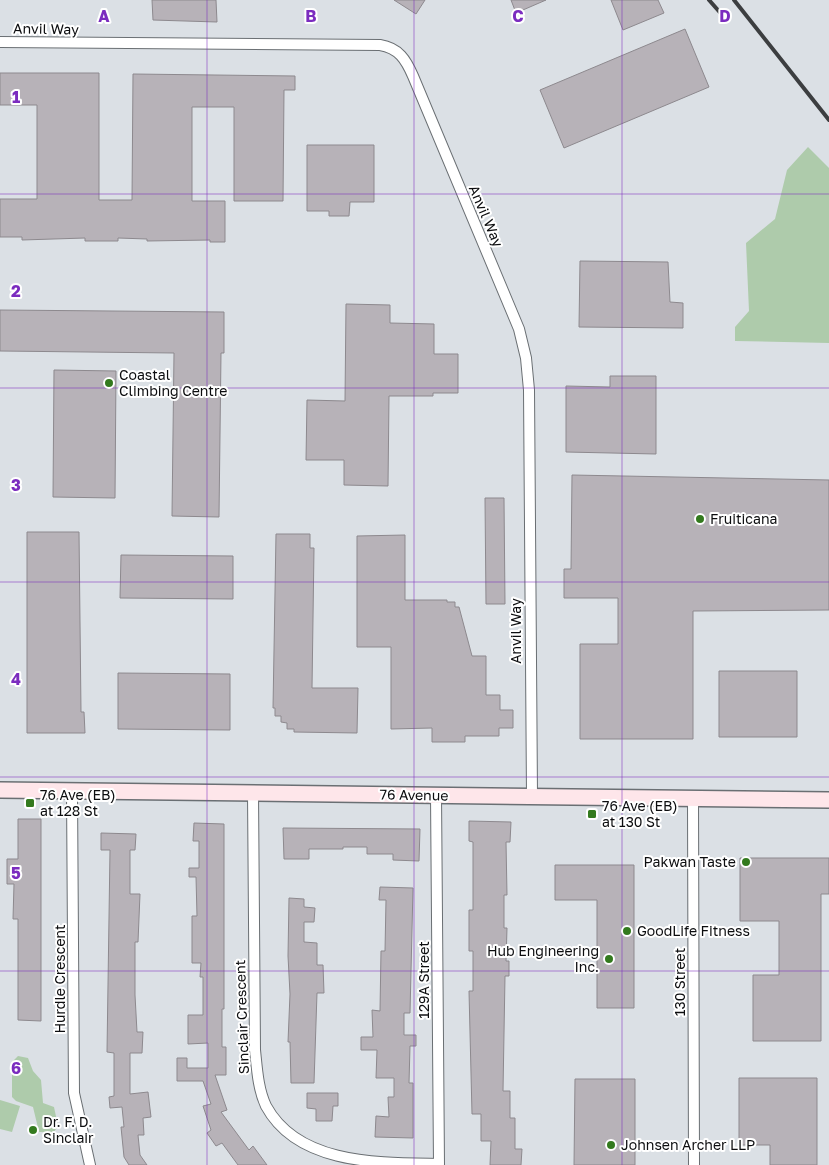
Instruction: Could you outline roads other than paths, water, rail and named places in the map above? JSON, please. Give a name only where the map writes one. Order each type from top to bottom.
[{"type":"main road","name":"76 Avenue","points":[[0,790],[829,800]]},
{"type":"street","name":"Anvil Way","points":[[0,42],[380,45],[393,49],[403,56],[519,329],[526,358],[529,390],[532,796]]},
{"type":"street","name":"Hurdle Crescent","points":[[72,790],[74,1093],[90,1165]]},
{"type":"street","name":"Sinclair Crescent","points":[[253,793],[254,1050],[258,1082],[267,1107],[283,1128],[298,1141],[326,1156],[354,1162],[439,1164]]},
{"type":"street","name":"129A Street","points":[[436,795],[439,1164]]},
{"type":"street","name":"130 Street","points":[[693,798],[694,1165]]},
{"type":"railway","points":[[709,0],[724,17]]},
{"type":"railway","points":[[734,0],[829,120]]},
{"type":"place","name":"Coastal Climbing Centre","points":[[109,383]]},
{"type":"place","name":"Fruiticana","points":[[700,519]]},
{"type":"place","name":"76 Ave (EB) at 128 St","points":[[30,803]]},
{"type":"place","name":"76 Ave (EB) at 130 St","points":[[592,814]]},
{"type":"place","name":"Pakwan Taste","points":[[746,862]]},
{"type":"place","name":"GoodLife Fitness","points":[[627,931]]},
{"type":"place","name":"Hub Engineering Inc.","points":[[609,959]]},
{"type":"place","name":"Dr. F. D. Sinclair","points":[[33,1130]]},
{"type":"place","name":"Johnsen Archer LLP","points":[[611,1145]]}]
